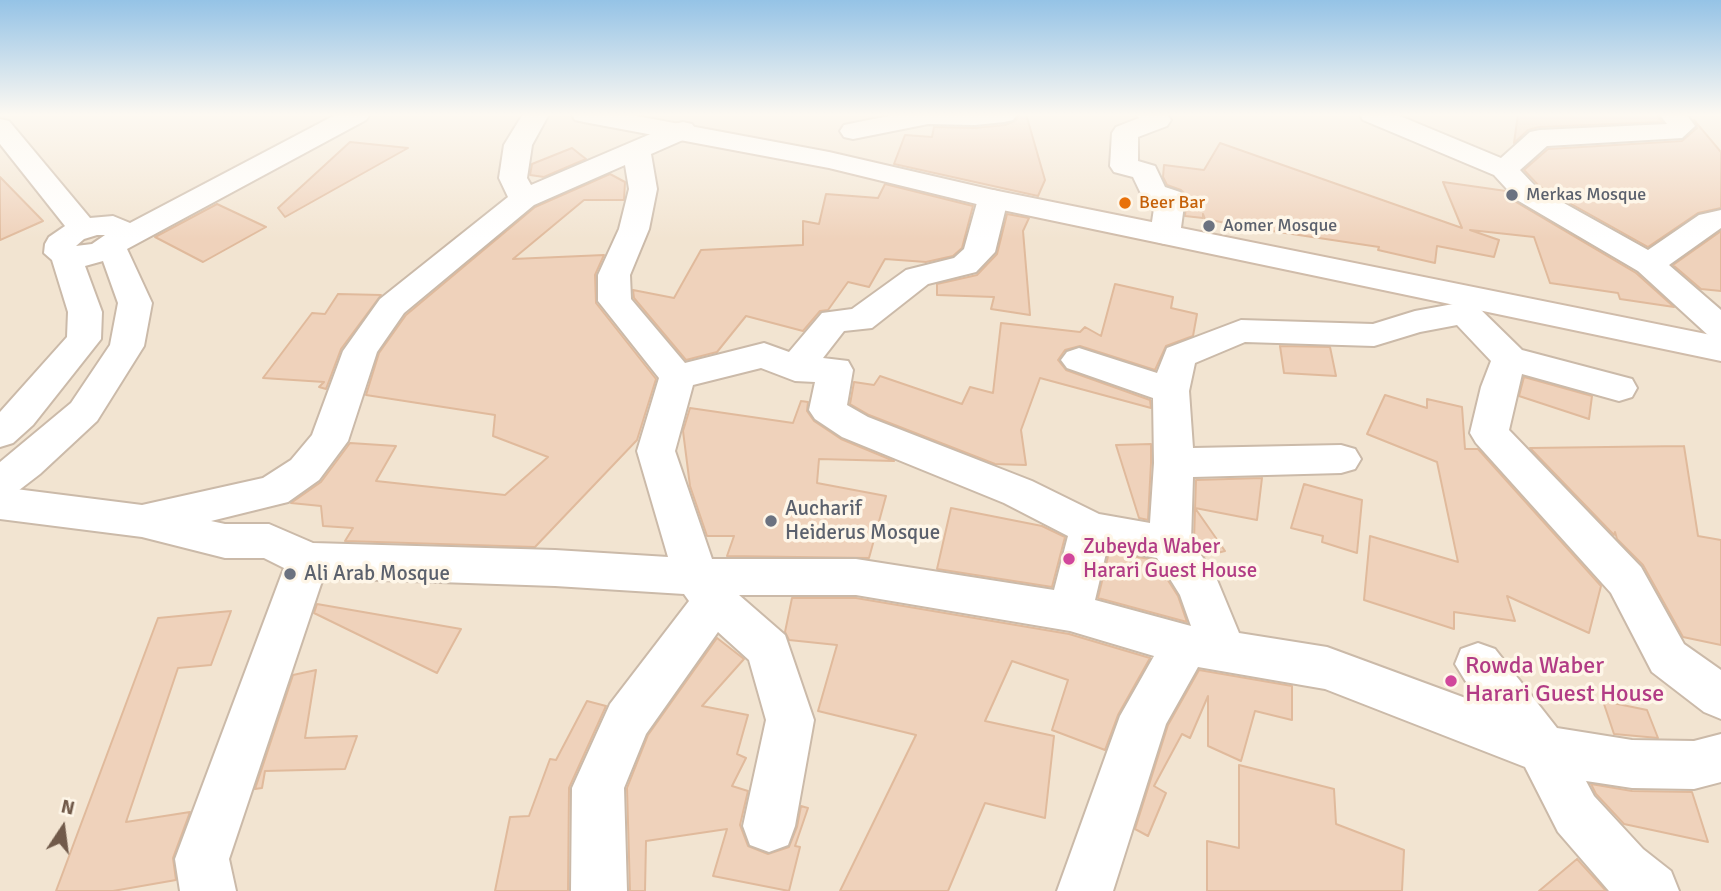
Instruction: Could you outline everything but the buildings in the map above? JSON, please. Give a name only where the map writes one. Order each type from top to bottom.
[{"type":"street","points":[[0,483],[26,464],[84,412],[127,346],[135,303],[122,267],[24,156]]},
{"type":"street","points":[[96,240],[258,156]]},
{"type":"street","points":[[516,156],[513,178],[524,199]]},
{"type":"street","points":[[142,521],[274,491],[304,470],[329,441],[360,351],[392,306],[524,199],[624,156]]},
{"type":"street","points":[[638,156],[643,189],[634,229],[614,275],[615,300],[677,377]]},
{"type":"street","points":[[807,156],[993,199],[1721,349]]},
{"type":"street","points":[[829,160],[831,156]]},
{"type":"street","points":[[1124,156],[1124,166],[1145,172],[1153,192],[1170,198],[1165,235]]},
{"type":"street","points":[[1472,156],[1504,169],[1527,194],[1649,264],[1721,328]]},
{"type":"street","points":[[1504,169],[1516,156]]},
{"type":"street","points":[[795,369],[834,321],[860,320],[917,277],[965,265],[979,251],[993,199]]},
{"type":"street","points":[[1649,264],[1710,221],[1721,219]]},
{"type":"street","points":[[0,433],[20,416],[84,339],[85,312],[96,240]]},
{"type":"street","points":[[1084,891],[1144,716],[1205,648],[1200,588],[1170,544],[1174,463],[1171,391],[1179,356],[1241,331],[1374,335],[1415,322],[1464,313],[1510,359],[1619,388]]},
{"type":"street","points":[[70,357],[127,346]]},
{"type":"street","points":[[677,377],[764,355],[795,369],[835,370],[828,410],[855,427],[1018,492],[1091,529],[1170,544]]},
{"type":"street","points":[[1510,359],[1499,387],[1489,433],[1626,580],[1668,658],[1721,697]]},
{"type":"street","points":[[1079,360],[1171,391]]},
{"type":"street","points":[[677,377],[656,451],[705,589],[769,649],[790,720],[769,826]]},
{"type":"street","points":[[1174,463],[1341,459]]},
{"type":"street","points":[[0,503],[142,521],[225,541],[269,541],[307,560],[555,568],[705,589],[856,578],[1070,612],[1205,648],[1327,668],[1543,750],[1632,764],[1694,765],[1721,758]]},
{"type":"street","points":[[1070,612],[1091,529]]},
{"type":"street","points":[[208,891],[202,859],[307,560]]},
{"type":"street","points":[[600,891],[598,788],[627,720],[705,589]]},
{"type":"street","points":[[1478,664],[1543,750],[1576,814],[1624,868],[1651,891]]},
{"type":"shaded area","points":[[0,156],[1721,156],[1721,891],[0,891]]},
{"type":"place","name":"Merkas Mosque","points":[[1512,195]]},
{"type":"place","name":"Beer Bar","points":[[1125,203]]},
{"type":"place","name":"Aomer Mosque","points":[[1209,226]]},
{"type":"place","name":"Aucharif Heiderus Mosque","points":[[771,521]]},
{"type":"place","name":"Zubeyda Waber Harari Guest House","points":[[1069,559]]},
{"type":"place","name":"Ali Arab Mosque","points":[[290,574]]},
{"type":"place","name":"Rowda Waber Harari Guest House","points":[[1451,681]]}]
